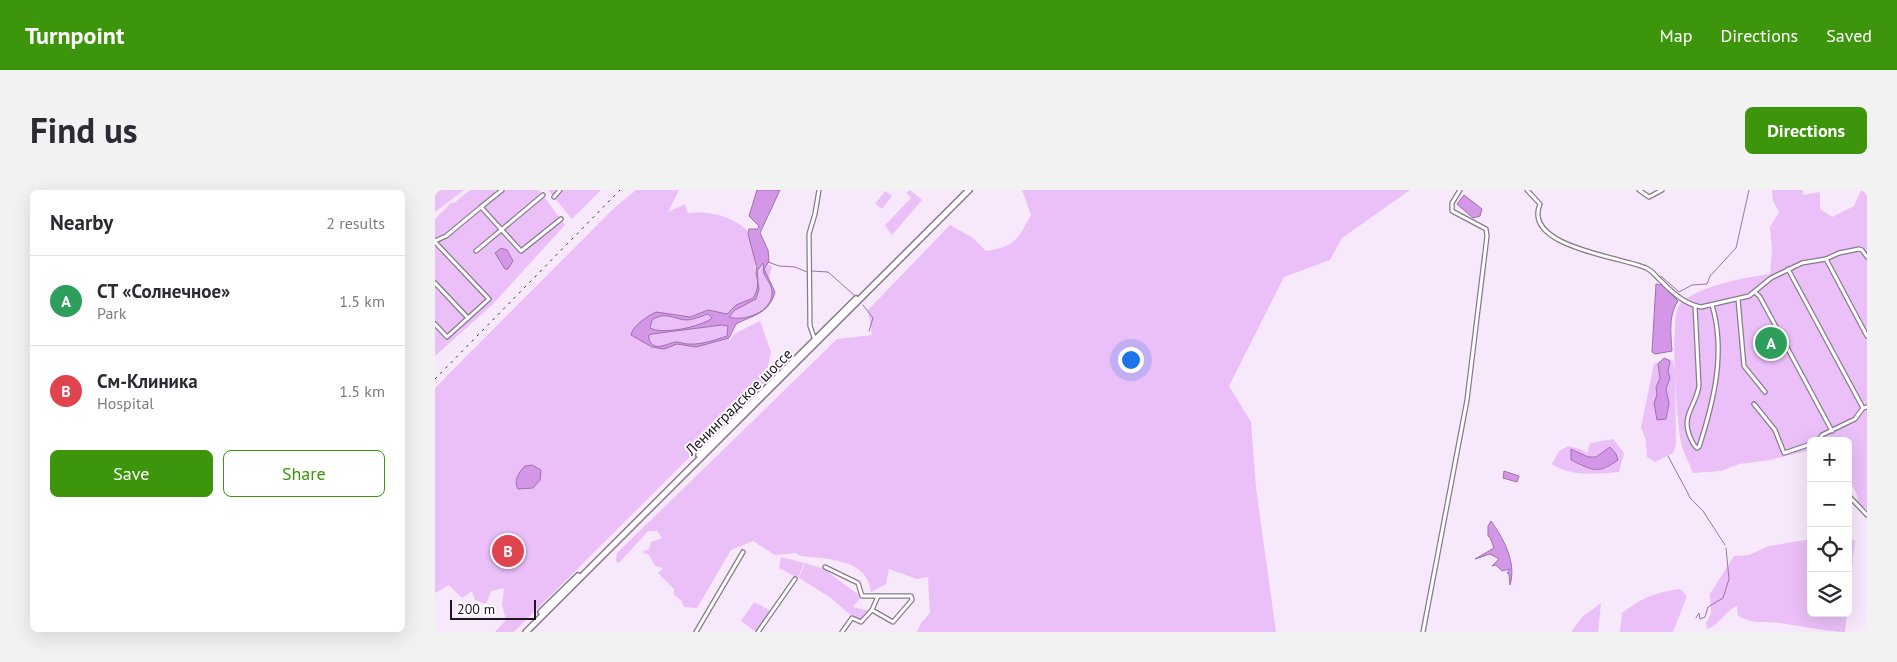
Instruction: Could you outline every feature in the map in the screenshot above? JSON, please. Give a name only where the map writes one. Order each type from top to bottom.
[{"type":"highway","name":"Ленинградское шоссе","points":[[526,632],[964,190]]},
{"type":"highway","name":"Ленинградское шоссе","points":[[521,632],[969,190]]},
{"type":"street","points":[[435,324],[447,337],[489,299],[435,241],[446,236],[501,190]]},
{"type":"street","points":[[554,197],[560,190]]},
{"type":"street","points":[[815,341],[810,326],[809,234],[819,190]]},
{"type":"street","points":[[1423,632],[1467,400],[1487,236],[1486,229],[1452,211],[1452,203],[1460,190]]},
{"type":"street","points":[[1527,190],[1540,204],[1537,213],[1538,221],[1547,233],[1600,257],[1648,268],[1683,301],[1695,306],[1712,305],[1738,299],[1755,292],[1771,278],[1802,263],[1826,259],[1839,253],[1859,249],[1867,257]]},
{"type":"street","points":[[1639,190],[1649,197],[1662,190]]},
{"type":"street","points":[[476,251],[543,195]]},
{"type":"street","points":[[481,207],[521,251],[561,219]]},
{"type":"street","points":[[1826,259],[1867,336]]},
{"type":"street","points":[[1788,269],[1865,407],[1855,419],[1821,437]]},
{"type":"street","points":[[435,283],[468,318]]},
{"type":"street","points":[[1755,292],[1760,296],[1832,431]]},
{"type":"street","points":[[1738,299],[1744,366],[1765,392]]},
{"type":"street","points":[[1695,306],[1699,386],[1698,395],[1687,416],[1686,426],[1697,448],[1699,447],[1715,391],[1718,334],[1712,305]]},
{"type":"street","points":[[1754,404],[1775,430],[1784,453],[1807,445]]},
{"type":"street","points":[[1852,499],[1867,514]]},
{"type":"street","points":[[696,632],[743,552]]},
{"type":"street","points":[[825,567],[858,583],[862,596],[911,596],[911,600],[893,622],[872,610]]},
{"type":"street","points":[[758,632],[795,579]]},
{"type":"street","points":[[842,632],[852,618],[861,622],[872,610],[878,596]]},
{"type":"shaded area","points":[[435,190],[464,190],[435,212]]},
{"type":"shaded area","points":[[470,190],[539,190],[565,225],[492,305],[435,356],[435,219],[452,202],[454,203]]},
{"type":"shaded area","points":[[548,190],[601,190],[572,219]]},
{"type":"shaded area","points":[[636,190],[679,190],[668,212],[685,204],[688,213],[719,215],[733,221],[747,230],[754,255],[754,269],[764,262],[772,267],[769,281],[772,294],[767,305],[752,316],[735,320],[727,336],[730,341],[734,334],[760,321],[771,352],[764,383],[514,632],[495,632],[506,620],[502,605],[504,588],[491,591],[486,604],[475,600],[472,591],[462,598],[449,585],[435,593],[435,388],[613,209]]},
{"type":"shaded area","points":[[757,190],[780,190],[760,233],[768,250],[769,261],[764,269],[775,292],[769,305],[760,313],[736,324],[729,338],[696,347],[677,344],[664,349],[652,347],[631,335],[638,324],[656,312],[690,317],[708,310],[727,314],[736,305],[753,298],[758,281],[759,289],[756,299],[735,310],[729,317],[749,317],[767,305],[771,300],[771,288],[764,274],[763,263],[757,271],[748,233],[749,229],[758,229],[759,226],[749,216]],"holes":[[[708,314],[712,318],[691,327],[663,331],[650,328],[652,320],[659,316],[669,316],[683,320],[694,319]],[[722,325],[728,326],[727,336],[698,344],[676,342],[654,346],[649,339],[649,335]]]},
{"type":"shaded area","points":[[910,190],[922,200],[892,235],[885,225],[911,198],[906,193]]},
{"type":"shaded area","points":[[1022,190],[1410,190],[1342,238],[1330,260],[1284,277],[1229,386],[1251,422],[1256,488],[1276,632],[917,632],[921,623],[930,613],[928,577],[917,579],[889,569],[886,584],[871,592],[868,581],[862,572],[854,566],[844,562],[800,556],[796,553],[775,555],[753,541],[731,550],[697,608],[684,607],[681,600],[674,595],[674,589],[658,573],[663,568],[655,566],[649,555],[642,552],[649,549],[651,542],[662,538],[657,531],[648,531],[619,563],[616,561],[617,553],[837,339],[872,335],[868,310],[950,225],[973,238],[986,251],[1003,247],[1015,241],[1031,215]]},
{"type":"shaded area","points":[[1772,190],[1803,190],[1803,195],[1820,192],[1820,209],[1832,217],[1854,206],[1861,190],[1867,190],[1867,510],[1858,504],[1857,495],[1852,484],[1852,437],[1807,437],[1807,451],[1770,460],[1739,464],[1721,471],[1693,473],[1682,446],[1677,409],[1674,346],[1677,312],[1680,304],[1687,298],[1709,288],[1735,280],[1770,274],[1772,250],[1770,227],[1779,212],[1773,201]]},
{"type":"shaded area","points":[[885,191],[892,196],[882,209],[875,204]]},
{"type":"shaded area","points":[[1464,195],[1482,209],[1480,216],[1473,218],[1457,204]]},
{"type":"shaded area","points":[[501,248],[507,250],[513,261],[508,269],[505,269],[495,253]]},
{"type":"shaded area","points":[[1656,284],[1662,285],[1678,301],[1671,319],[1672,351],[1655,354],[1652,352]]},
{"type":"shaded area","points":[[1664,358],[1670,361],[1668,371],[1670,378],[1666,389],[1669,403],[1666,419],[1657,420],[1654,403],[1657,395],[1656,387],[1660,378],[1658,364]]},
{"type":"shaded area","points":[[1666,358],[1673,361],[1675,372],[1676,444],[1673,453],[1655,462],[1647,457],[1646,440],[1641,427],[1654,364]]},
{"type":"shaded area","points":[[1613,439],[1624,453],[1619,472],[1576,473],[1552,464],[1559,451],[1568,446],[1587,453],[1590,443]]},
{"type":"shaded area","points":[[1610,447],[1618,460],[1605,468],[1590,468],[1571,460],[1571,449],[1588,457],[1596,457]]},
{"type":"shaded area","points":[[532,465],[541,470],[540,480],[533,488],[518,489],[516,480],[519,474],[525,466]]},
{"type":"shaded area","points":[[1504,471],[1519,476],[1517,482],[1503,478]]},
{"type":"shaded area","points":[[1491,521],[1508,551],[1512,568],[1510,585],[1509,574],[1507,573],[1510,569],[1502,571],[1496,565],[1492,566],[1499,559],[1490,554],[1475,559],[1494,548],[1488,536],[1488,526]]},
{"type":"shaded area","points":[[1807,540],[1807,617],[1847,617],[1845,632],[1780,623],[1749,621],[1738,616],[1737,606],[1715,625],[1707,629],[1706,623],[1711,614],[1710,594],[1734,556],[1749,555],[1769,546]]},
{"type":"shaded area","points":[[1852,540],[1855,540],[1852,567]]},
{"type":"shaded area","points":[[781,557],[804,563],[798,578],[779,568]]},
{"type":"shaded area","points":[[805,563],[824,569],[861,597],[853,607],[869,611],[861,620],[854,618],[831,598],[799,578]]},
{"type":"shaded area","points":[[1680,589],[1687,596],[1673,632],[1620,632],[1622,613],[1649,596]]},
{"type":"shaded area","points":[[754,602],[771,611],[756,632],[741,621]]},
{"type":"shaded area","points":[[1601,603],[1598,632],[1571,632],[1582,617]]},
{"type":"waterway","points":[[1661,276],[1679,292],[1692,285],[1707,284],[1710,276],[1736,248],[1749,190]]},
{"type":"waterway","points":[[768,262],[779,266],[795,267],[807,272]]},
{"type":"waterway","points":[[812,271],[828,272],[854,295]]},
{"type":"waterway","points":[[863,305],[873,318],[869,331]]},
{"type":"waterway","points":[[1668,456],[1691,499],[1703,511],[1725,545]]},
{"type":"waterway","points":[[1696,618],[1699,613],[1700,619],[1705,617],[1708,607],[1723,598],[1729,579],[1726,548]]},
{"type":"railway","points":[[435,379],[620,190]]},
{"type":"place","name":"СТ «Солнечное»","points":[[1771,343]]},
{"type":"place","name":"См-Клиника","points":[[508,551]]}]
